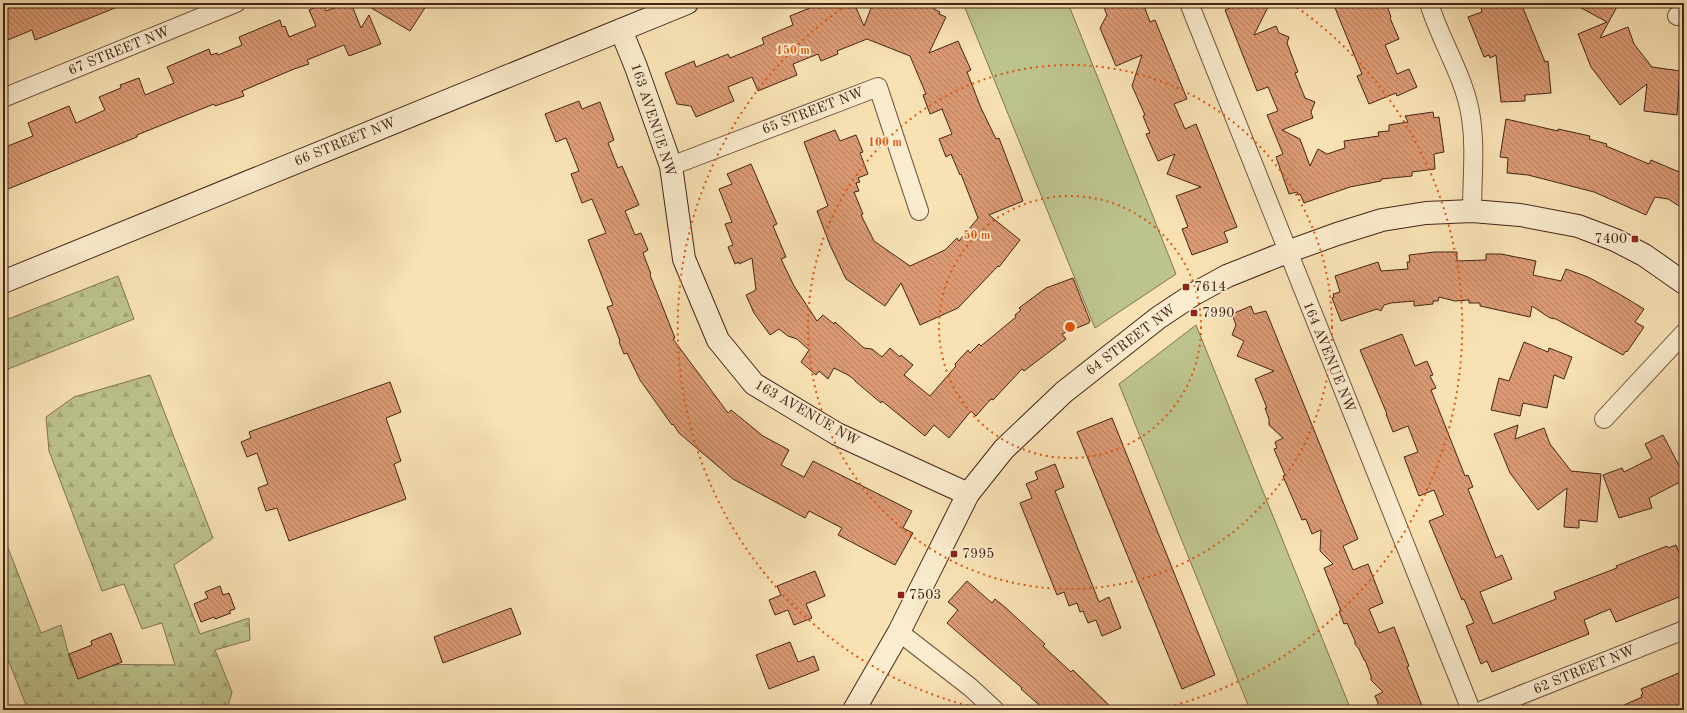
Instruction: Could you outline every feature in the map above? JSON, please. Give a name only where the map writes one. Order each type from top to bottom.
[{"type":"street","name":"67 STREET NW","points":[[3,98],[236,3]]},
{"type":"street","name":"66 STREET NW","points":[[3,282],[687,3]]},
{"type":"street","name":"164 AVENUE NW","points":[[1188,3],[1471,710]]},
{"type":"street","points":[[1430,3],[1462,85],[1470,111],[1472,131],[1472,211]]},
{"type":"street","name":"163 AVENUE NW","points":[[621,30],[671,166],[684,259],[718,340],[754,384],[838,434],[968,494]]},
{"type":"street","name":"65 STREET NW","points":[[671,166],[878,87],[919,211]]},
{"type":"street","name":"64 STREET NW","points":[[854,710],[899,632],[968,494],[1004,449],[1064,392],[1158,318],[1194,294],[1227,276],[1287,252],[1382,220],[1426,213],[1472,211],[1520,215],[1578,226],[1615,240],[1644,255],[1684,283]]},
{"type":"street","points":[[1604,419],[1684,333]]},
{"type":"street","name":"62 STREET NW","points":[[1483,710],[1684,630]]},
{"type":"street","points":[[899,632],[970,686],[995,710]]},
{"type":"green space","points":[[963,3],[1068,3],[1176,274],[1095,328]]},
{"type":"green space","points":[[118,276],[134,319],[3,371],[3,321]]},
{"type":"green space","points":[[1196,325],[1351,710],[1250,710],[1119,384]]},
{"type":"green space","points":[[150,375],[213,538],[174,565],[200,634],[249,618],[250,640],[215,650],[232,692],[227,710],[28,710],[3,647],[3,535],[41,633],[61,625],[71,664],[175,665],[162,623],[142,629],[124,584],[102,591],[49,451],[46,417],[74,397]]},
{"type":"building","points":[[3,3],[125,4],[35,40],[32,30],[3,42]]},
{"type":"building","points":[[347,3],[351,3],[361,28],[369,15],[381,44],[349,56],[344,45],[307,60],[309,64],[242,91],[244,96],[215,106],[214,104],[3,191],[3,148],[33,136],[28,123],[69,106],[76,123],[105,110],[99,97],[121,88],[120,85],[139,78],[145,95],[174,83],[167,67],[209,49],[211,55],[217,53],[218,55],[242,45],[239,37],[280,20],[282,27],[285,26],[289,37],[316,26],[309,10],[323,4],[326,11]]},
{"type":"building","points":[[363,3],[428,3],[410,31]]},
{"type":"building","points":[[822,3],[854,3],[864,26],[873,3],[936,3],[934,9],[940,12],[939,14],[946,17],[929,53],[958,41],[971,70],[967,72],[981,108],[996,139],[999,138],[1023,201],[989,215],[1020,240],[999,267],[998,266],[958,308],[920,325],[901,283],[885,306],[846,279],[830,245],[817,211],[828,206],[804,142],[835,130],[840,141],[856,135],[863,152],[860,153],[868,174],[858,178],[860,182],[856,183],[859,191],[854,192],[863,214],[861,215],[874,241],[910,266],[945,250],[957,238],[959,241],[978,218],[961,174],[960,175],[951,154],[946,157],[939,139],[952,134],[942,109],[930,114],[923,95],[926,94],[910,56],[867,39],[837,51],[838,54],[821,61],[818,54],[793,64],[797,75],[758,91],[752,77],[728,87],[734,101],[696,117],[691,106],[677,104],[665,73],[694,61],[696,67],[728,54],[730,58],[764,44],[762,38],[793,25],[790,16]]},
{"type":"building","points":[[1102,3],[1143,3],[1150,22],[1155,20],[1187,99],[1174,104],[1185,129],[1196,124],[1237,227],[1224,232],[1228,242],[1192,255],[1182,229],[1188,227],[1176,196],[1201,187],[1167,174],[1175,154],[1158,161],[1146,134],[1150,133],[1143,116],[1145,115],[1132,86],[1142,55],[1116,66],[1100,28],[1107,15]]},
{"type":"building","points":[[1243,3],[1270,3],[1254,35],[1276,26],[1279,33],[1289,37],[1287,43],[1298,72],[1295,73],[1305,98],[1315,102],[1311,112],[1313,118],[1282,130],[1300,139],[1310,166],[1318,149],[1327,154],[1345,148],[1344,141],[1379,136],[1378,132],[1389,131],[1389,125],[1408,122],[1405,116],[1433,112],[1434,118],[1439,117],[1444,152],[1434,154],[1435,169],[1412,172],[1412,176],[1381,179],[1381,181],[1350,187],[1304,203],[1300,194],[1298,195],[1297,192],[1289,194],[1276,157],[1283,154],[1267,115],[1278,111],[1268,87],[1257,91],[1225,10]]},
{"type":"building","points":[[1333,3],[1386,3],[1391,17],[1390,18],[1399,39],[1385,45],[1397,74],[1409,69],[1417,87],[1397,96],[1396,93],[1369,104],[1357,76],[1362,74]]},
{"type":"building","points":[[1480,3],[1521,3],[1545,62],[1548,61],[1551,93],[1525,95],[1525,101],[1501,102],[1496,55],[1490,58],[1489,55],[1484,57],[1468,17],[1482,12]]},
{"type":"building","points":[[1572,3],[1619,3],[1600,38],[1628,27],[1634,44],[1652,67],[1680,71],[1677,115],[1644,111],[1647,84],[1620,105],[1591,67],[1578,34],[1607,22]]},
{"type":"building","points":[[579,101],[582,109],[600,102],[614,140],[608,143],[618,168],[622,166],[639,205],[625,211],[635,235],[641,233],[648,250],[643,253],[651,274],[650,275],[675,338],[673,339],[728,413],[731,410],[763,436],[789,450],[781,465],[804,477],[813,461],[912,511],[903,528],[913,533],[895,565],[838,535],[842,528],[809,511],[805,518],[733,479],[679,433],[640,380],[627,353],[624,354],[619,342],[620,341],[607,307],[613,305],[588,240],[606,233],[592,199],[582,203],[571,174],[579,171],[566,138],[556,142],[545,114]]},
{"type":"building","points":[[1506,119],[1558,131],[1558,129],[1590,136],[1589,139],[1607,144],[1606,146],[1649,164],[1651,160],[1684,174],[1684,209],[1668,199],[1655,197],[1646,215],[1594,192],[1528,175],[1507,173],[1508,158],[1500,157]]},
{"type":"building","points":[[751,164],[777,224],[773,226],[786,257],[781,259],[794,286],[817,321],[823,315],[834,324],[835,322],[864,348],[872,349],[882,357],[890,348],[900,357],[901,355],[913,365],[904,375],[930,396],[968,350],[970,353],[979,344],[981,346],[1016,317],[1015,315],[1021,310],[1019,308],[1046,288],[1073,278],[1090,321],[1089,323],[1062,334],[1066,339],[1024,371],[1022,369],[976,416],[971,411],[949,438],[934,425],[925,436],[882,401],[881,403],[848,375],[834,368],[828,379],[819,371],[816,375],[801,362],[809,350],[797,339],[788,336],[779,329],[770,335],[754,313],[746,295],[756,290],[752,258],[739,264],[739,262],[735,264],[728,247],[733,245],[725,224],[732,222],[719,189],[732,184],[727,174]]},
{"type":"building","points":[[1435,252],[1457,252],[1457,261],[1486,260],[1486,254],[1501,254],[1536,261],[1533,275],[1561,281],[1566,269],[1588,277],[1644,309],[1635,322],[1644,327],[1627,352],[1626,351],[1623,355],[1556,319],[1550,318],[1532,306],[1530,317],[1480,306],[1480,303],[1469,303],[1469,300],[1455,301],[1439,297],[1438,301],[1433,301],[1433,304],[1414,306],[1414,301],[1391,303],[1384,305],[1381,311],[1377,309],[1341,321],[1332,298],[1334,297],[1333,294],[1340,292],[1335,276],[1378,262],[1381,271],[1408,269],[1407,262],[1410,262],[1409,255]]},
{"type":"building","points":[[1251,306],[1254,314],[1266,311],[1358,539],[1343,546],[1353,570],[1368,564],[1383,603],[1369,609],[1379,633],[1394,627],[1422,706],[1412,710],[1377,710],[1378,703],[1375,696],[1383,692],[1371,680],[1365,660],[1355,644],[1347,623],[1344,624],[1339,611],[1341,611],[1324,568],[1333,564],[1320,551],[1321,530],[1312,534],[1306,519],[1302,520],[1283,476],[1285,475],[1274,449],[1277,448],[1275,442],[1283,438],[1269,425],[1269,419],[1265,408],[1267,408],[1255,379],[1274,371],[1237,356],[1244,341],[1232,335],[1236,325],[1232,314]]},
{"type":"building","points":[[1402,334],[1415,366],[1427,361],[1433,375],[1430,376],[1436,388],[1431,390],[1465,476],[1468,475],[1473,487],[1468,489],[1496,558],[1502,555],[1512,579],[1480,592],[1493,624],[1556,599],[1554,592],[1617,568],[1616,566],[1667,546],[1668,548],[1676,545],[1684,565],[1684,595],[1616,622],[1610,609],[1584,620],[1589,634],[1492,672],[1487,661],[1481,664],[1466,626],[1474,623],[1464,599],[1462,600],[1429,521],[1444,515],[1434,490],[1419,496],[1404,457],[1418,452],[1408,426],[1393,432],[1360,350]]},
{"type":"building","points":[[1524,342],[1548,352],[1549,348],[1572,357],[1564,379],[1554,375],[1547,408],[1523,403],[1520,416],[1491,410],[1499,378],[1509,381]]},
{"type":"building","points":[[390,382],[401,412],[386,418],[401,461],[394,464],[406,499],[289,541],[277,508],[266,511],[258,488],[268,484],[257,453],[247,457],[241,442],[251,438],[249,432]]},
{"type":"building","points":[[1112,418],[1215,675],[1182,689],[1077,432]]},
{"type":"building","points":[[1518,425],[1515,439],[1544,428],[1550,444],[1571,471],[1601,474],[1597,522],[1579,520],[1579,528],[1564,527],[1567,488],[1538,510],[1510,473],[1494,434]]},
{"type":"building","points":[[1663,435],[1684,475],[1684,480],[1649,498],[1652,508],[1619,518],[1603,475],[1622,468],[1624,472],[1652,458],[1645,444]]},
{"type":"building","points":[[1055,464],[1064,487],[1055,491],[1099,602],[1109,597],[1121,628],[1102,636],[1096,620],[1088,623],[1083,611],[1080,612],[1077,603],[1069,606],[1064,592],[1057,595],[1020,503],[1032,498],[1026,484],[1038,479],[1035,472]]},
{"type":"building","points":[[815,571],[825,596],[806,604],[812,618],[794,625],[788,610],[775,615],[769,600],[781,595],[777,586]]},
{"type":"building","points":[[967,581],[992,603],[995,599],[1006,608],[1045,644],[1043,646],[1071,672],[1073,670],[1114,710],[1044,710],[1021,689],[1022,688],[947,623],[958,610],[948,602]]},
{"type":"building","points":[[220,586],[223,595],[229,593],[235,609],[229,611],[231,613],[201,622],[194,604],[208,598],[205,592]]},
{"type":"building","points":[[511,608],[521,634],[443,663],[434,637]]},
{"type":"building","points":[[111,633],[122,662],[78,679],[69,654],[92,645],[91,641]]},
{"type":"building","points":[[790,642],[798,662],[814,656],[819,670],[769,689],[756,655]]},
{"type":"building","points":[[1681,672],[1684,681],[1684,710],[1613,710],[1642,697],[1641,695],[1643,694],[1641,689]]},
{"type":"place","name":"7400","points":[[1635,239]]},
{"type":"place","name":"7614","points":[[1186,287]]},
{"type":"place","name":"7990","points":[[1194,313]]},
{"type":"place","name":"7995","points":[[954,554]]},
{"type":"place","name":"7503","points":[[901,595]]}]
